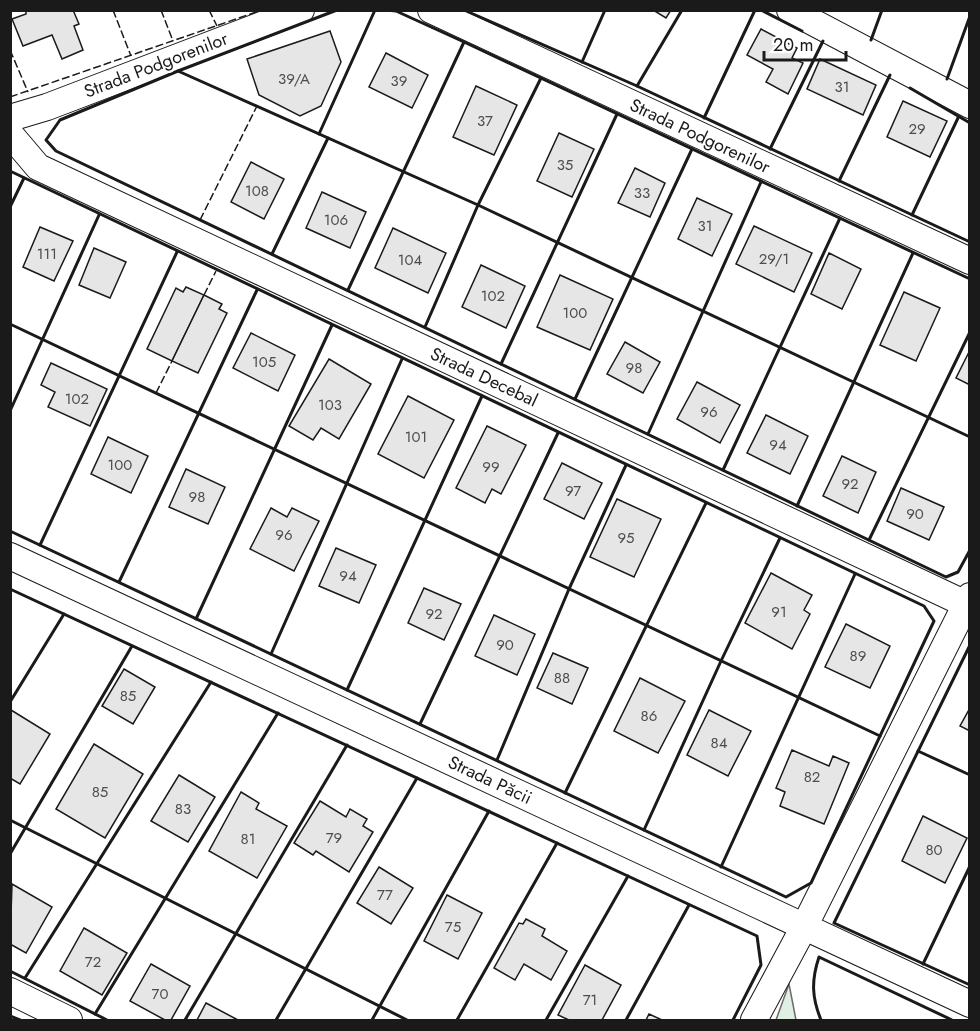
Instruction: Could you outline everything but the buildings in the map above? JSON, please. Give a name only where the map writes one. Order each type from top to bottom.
[{"type":"street","name":"Strada Podgorenilor","points":[[10,118],[46,107],[301,10]]},
{"type":"street","name":"Strada Podgorenilor","points":[[431,10],[969,261]]},
{"type":"street","points":[[790,10],[969,105]]},
{"type":"street","name":"Strada Decebal","points":[[10,134],[38,167],[968,602]]},
{"type":"street","name":"Strada Păcii","points":[[10,556],[969,1004]]},
{"type":"street","points":[[754,1020],[804,927],[968,602]]},
{"type":"street","points":[[10,991],[69,1020]]},
{"type":"green space","points":[[789,984],[796,1020],[776,1020]]},
{"type":"fence","points":[[113,10],[131,56]]},
{"type":"fence","points":[[161,10],[173,41]]},
{"type":"fence","points":[[209,10],[217,26]]},
{"type":"fence","points":[[10,97],[262,10]]},
{"type":"fence","points":[[10,50],[28,92]]},
{"type":"fence","points":[[200,220],[257,106]]},
{"type":"fence","points":[[204,295],[216,271]]},
{"type":"fence","points":[[156,393],[172,361]]},
{"type":"wall","points":[[337,10],[178,71],[60,120],[46,140],[56,151],[946,577],[958,572],[970,550]]},
{"type":"wall","points":[[319,134],[375,10]]},
{"type":"wall","points":[[386,10],[396,11],[464,42],[970,279]]},
{"type":"wall","points":[[464,10],[637,86],[970,242]]},
{"type":"wall","points":[[582,62],[605,10]]},
{"type":"wall","points":[[637,86],[682,10]]},
{"type":"wall","points":[[704,118],[755,10]]},
{"type":"wall","points":[[761,10],[802,31]]},
{"type":"wall","points":[[871,40],[882,10]]},
{"type":"wall","points":[[947,79],[970,16]]},
{"type":"wall","points":[[770,149],[823,41]]},
{"type":"wall","points":[[348,290],[464,42]]},
{"type":"wall","points":[[178,71],[478,205],[970,437]]},
{"type":"wall","points":[[839,181],[890,75]]},
{"type":"wall","points":[[425,327],[478,205],[541,78]]},
{"type":"wall","points":[[910,88],[970,123]]},
{"type":"wall","points":[[501,364],[617,114]]},
{"type":"wall","points":[[912,215],[958,118]]},
{"type":"wall","points":[[272,254],[328,138]]},
{"type":"wall","points":[[575,399],[692,149]]},
{"type":"wall","points":[[10,171],[924,606],[934,621],[811,883],[786,897],[10,531]]},
{"type":"wall","points":[[10,207],[24,178]]},
{"type":"wall","points":[[648,434],[761,182]]},
{"type":"wall","points":[[10,411],[99,215]]},
{"type":"wall","points":[[723,470],[840,218]]},
{"type":"wall","points":[[40,545],[177,252]]},
{"type":"wall","points":[[797,506],[913,253]]},
{"type":"wall","points":[[119,582],[257,290]]},
{"type":"wall","points":[[10,324],[880,736]]},
{"type":"wall","points":[[196,619],[332,325]]},
{"type":"wall","points":[[869,540],[970,332]]},
{"type":"wall","points":[[271,654],[402,359]]},
{"type":"wall","points":[[347,690],[482,396]]},
{"type":"wall","points":[[420,724],[558,433]]},
{"type":"wall","points":[[497,760],[569,589],[626,465]]},
{"type":"wall","points":[[565,793],[706,503]]},
{"type":"wall","points":[[644,830],[780,538]]},
{"type":"wall","points":[[721,867],[855,574]]},
{"type":"wall","points":[[10,589],[757,936],[761,965],[733,1020]]},
{"type":"wall","points":[[10,702],[64,614]]},
{"type":"wall","points":[[970,645],[834,923],[970,985]]},
{"type":"wall","points":[[10,854],[132,646]]},
{"type":"wall","points":[[25,978],[211,682]]},
{"type":"wall","points":[[95,1014],[278,713]]},
{"type":"wall","points":[[185,1020],[347,745]]},
{"type":"wall","points":[[918,751],[970,775]]},
{"type":"wall","points":[[276,1020],[417,778]]},
{"type":"wall","points":[[372,1020],[489,811]]},
{"type":"wall","points":[[10,820],[407,1020]]},
{"type":"wall","points":[[457,1020],[557,843]]},
{"type":"wall","points":[[923,964],[970,866]]},
{"type":"wall","points":[[546,1020],[628,876]]},
{"type":"wall","points":[[626,1020],[689,905]]},
{"type":"wall","points":[[821,1020],[814,989],[819,957],[952,1020]]},
{"type":"wall","points":[[10,971],[107,1020]]},
{"type":"wall","points":[[10,1016],[20,1020]]}]
